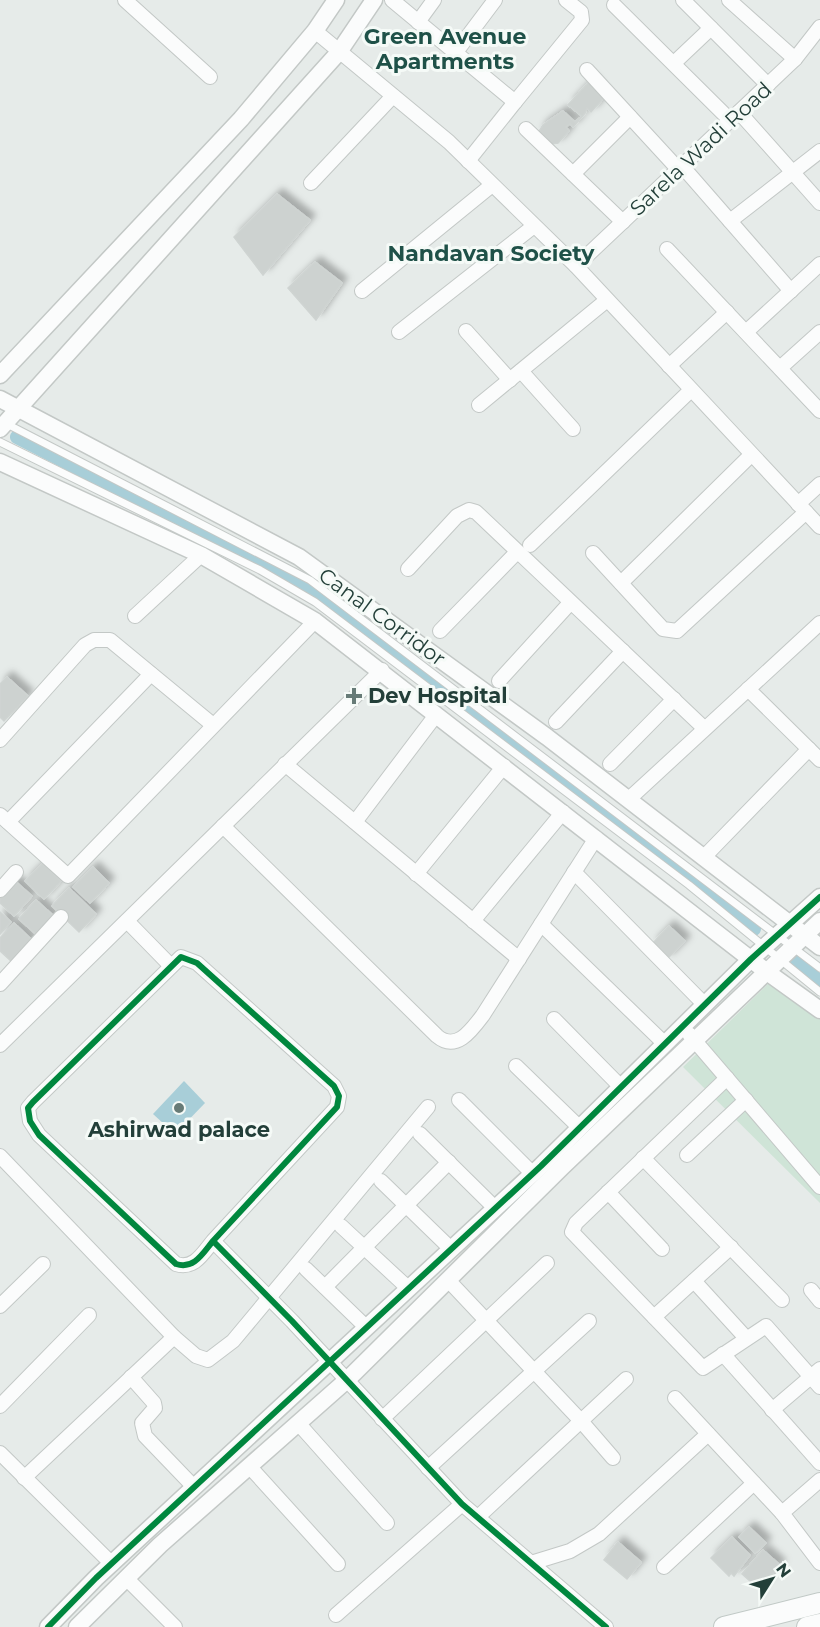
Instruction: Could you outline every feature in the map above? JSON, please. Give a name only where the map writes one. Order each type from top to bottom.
[{"type":"main road","points":[[724,1627],[820,1603]]},
{"type":"main road","points":[[807,1627],[820,1624]]},
{"type":"street","points":[[125,0],[210,77]]},
{"type":"street","points":[[0,375],[241,119],[315,31],[336,0]]},
{"type":"street","points":[[2,424],[339,52],[374,0]]},
{"type":"street","points":[[392,0],[515,102]]},
{"type":"street","points":[[418,22],[434,0]]},
{"type":"street","points":[[456,52],[495,0]]},
{"type":"street","points":[[468,161],[582,20],[581,12],[566,0]]},
{"type":"street","points":[[683,0],[768,85]]},
{"type":"street","points":[[729,0],[795,59]]},
{"type":"street","points":[[614,5],[794,173],[820,203]]},
{"type":"street","name":"Sarela Wadi Road","points":[[576,266],[795,59],[820,27]]},
{"type":"street","points":[[674,63],[711,28]]},
{"type":"street","points":[[315,31],[468,161],[576,266],[820,527]]},
{"type":"street","points":[[587,70],[730,221],[791,291]]},
{"type":"street","points":[[311,183],[393,96]]},
{"type":"street","points":[[573,174],[630,117]]},
{"type":"street","points":[[526,129],[623,222]]},
{"type":"street","points":[[730,221],[818,155]]},
{"type":"street","points":[[362,291],[492,185]]},
{"type":"street","points":[[399,332],[534,226]]},
{"type":"street","points":[[667,249],[820,411]]},
{"type":"street","points":[[746,332],[820,264]]},
{"type":"street","points":[[479,405],[607,300]]},
{"type":"street","points":[[669,366],[727,312]]},
{"type":"street","points":[[466,331],[573,429]]},
{"type":"street","points":[[780,368],[820,332]]},
{"type":"street","points":[[531,545],[691,390]]},
{"type":"street","name":"Canal Corridor","points":[[0,399],[298,557],[630,798],[820,947]]},
{"type":"street","points":[[621,583],[751,455]]},
{"type":"street","points":[[0,462],[201,555],[315,621],[382,670],[436,715],[767,972],[820,1010]]},
{"type":"street","points":[[593,553],[663,629],[677,631],[802,508],[820,484]]},
{"type":"street","points":[[408,569],[457,516],[469,510],[476,512],[704,728]]},
{"type":"street","points":[[440,631],[517,552]]},
{"type":"street","points":[[135,616],[201,555]]},
{"type":"street","points":[[499,681],[570,603]]},
{"type":"street","points":[[151,674],[4,819],[68,876],[315,621]]},
{"type":"street","points":[[630,798],[820,623]]},
{"type":"street","points":[[0,740],[89,642],[110,640],[213,725]]},
{"type":"street","points":[[556,722],[623,651]]},
{"type":"street","points":[[0,1045],[382,670]]},
{"type":"street","points":[[748,689],[820,760]]},
{"type":"street","points":[[610,764],[674,699]]},
{"type":"street","points":[[355,822],[436,715]]},
{"type":"street","points":[[704,857],[809,749]]},
{"type":"street","points":[[285,764],[519,959]]},
{"type":"street","points":[[417,874],[504,766]]},
{"type":"street","points":[[473,921],[563,812]]},
{"type":"street","points":[[223,826],[444,1042],[453,1043],[467,1034],[483,1016],[596,838]]},
{"type":"street","points":[[0,890],[16,872]]},
{"type":"street","points":[[574,872],[705,1005]]},
{"type":"street","points":[[48,1627],[112,1563],[494,1207],[533,1174],[751,959],[820,897]]},
{"type":"street","points":[[0,984],[61,917]]},
{"type":"street","points":[[127,921],[170,965]]},
{"type":"street","points":[[76,1627],[126,1578],[347,1380],[820,921]]},
{"type":"street","points":[[541,924],[665,1044]]},
{"type":"street","points":[[181,957],[187,957],[197,963],[334,1086],[339,1096],[338,1107],[213,1241],[193,1264],[185,1267],[176,1264],[39,1135],[30,1120],[28,1108],[170,965],[181,957]]},
{"type":"street","points":[[554,1019],[621,1087]]},
{"type":"street","points":[[682,1026],[820,1187]]},
{"type":"street","points":[[516,1066],[580,1128]]},
{"type":"street","points":[[727,1078],[576,1223],[572,1233],[703,1368],[766,1326],[817,1378],[772,1410]]},
{"type":"street","points":[[459,1100],[533,1174]]},
{"type":"street","points":[[687,1155],[746,1100]]},
{"type":"street","points":[[0,1156],[174,1337],[196,1356],[208,1360],[233,1341],[428,1107]]},
{"type":"street","points":[[420,1134],[494,1207]]},
{"type":"street","points":[[643,1158],[782,1300]]},
{"type":"street","points":[[325,1287],[449,1162]]},
{"type":"street","points":[[381,1181],[450,1248]]},
{"type":"street","points":[[608,1192],[662,1250]]},
{"type":"street","points":[[341,1226],[408,1288]]},
{"type":"street","points":[[213,1241],[330,1360],[462,1504],[606,1627]]},
{"type":"street","points":[[654,1317],[731,1247]]},
{"type":"street","points":[[382,1419],[547,1263]]},
{"type":"street","points":[[0,1306],[43,1264]]},
{"type":"street","points":[[306,1269],[366,1327]]},
{"type":"street","points":[[448,1280],[613,1458]]},
{"type":"street","points":[[694,1281],[746,1338]]},
{"type":"street","points":[[0,1406],[89,1315]]},
{"type":"street","points":[[428,1468],[589,1321]]},
{"type":"street","points":[[24,1478],[174,1337]]},
{"type":"street","points":[[723,1354],[820,1463]]},
{"type":"street","points":[[131,1377],[154,1403],[155,1408],[142,1423],[145,1436],[194,1487]]},
{"type":"street","points":[[478,1517],[626,1379]]},
{"type":"street","points":[[675,1398],[782,1513],[820,1563]]},
{"type":"street","points":[[298,1423],[387,1523]]},
{"type":"street","points":[[531,1563],[570,1551],[599,1534],[708,1434]]},
{"type":"street","points":[[0,1453],[112,1563]]},
{"type":"street","points":[[249,1466],[338,1564]]},
{"type":"street","points":[[782,1513],[820,1480]]},
{"type":"street","points":[[664,1567],[754,1483]]},
{"type":"street","points":[[336,1615],[462,1504]]},
{"type":"street","points":[[126,1578],[175,1627]]},
{"type":"lane","points":[[2,424],[310,580],[770,941],[780,960],[820,992]]},
{"type":"lane","points":[[0,442],[260,570],[315,602],[680,878],[770,941],[794,948],[820,968]]},
{"type":"green space","points":[[771,981],[820,1019],[820,1203],[683,1067]]},
{"type":"water","name":"Ashirwad palace","points":[[184,1081],[205,1103],[175,1134],[153,1114]]},
{"type":"building","points":[[590,81],[603,99],[591,112],[587,108],[585,113],[573,127],[570,124],[566,127],[569,131],[558,143],[551,144],[538,133],[543,125],[563,111],[575,122],[582,116],[568,105]]},
{"type":"building","points":[[277,194],[310,220],[263,275],[234,237]]},
{"type":"building","points":[[315,262],[342,283],[316,320],[288,288]]},
{"type":"building","points":[[7,677],[28,696],[4,721],[0,717],[0,684]]},
{"type":"building","points":[[43,863],[61,881],[44,899],[25,881]]},
{"type":"building","points":[[93,867],[109,883],[90,903],[73,887]]},
{"type":"building","points":[[14,880],[32,896],[14,916],[0,903],[0,897]]},
{"type":"building","points":[[69,888],[96,914],[79,932],[52,906]]},
{"type":"building","points":[[36,900],[55,917],[38,936],[19,919]]},
{"type":"building","points":[[0,912],[11,922],[0,934]]},
{"type":"building","points":[[14,923],[32,940],[12,962],[0,951],[0,938]]},
{"type":"building","points":[[669,926],[685,941],[667,959],[652,944]]},
{"type":"building","points":[[749,1527],[766,1543],[755,1553],[739,1537]]},
{"type":"building","points":[[732,1537],[750,1555],[734,1576],[731,1573],[729,1576],[711,1558]]},
{"type":"building","points":[[618,1542],[641,1562],[627,1579],[604,1560]]},
{"type":"building","points":[[763,1550],[780,1565],[759,1589],[742,1574]]},
{"type":"waterway","points":[[17,437],[313,589],[754,929]]},
{"type":"waterway","points":[[795,961],[820,982]]},
{"type":"cycle path","points":[[48,1627],[96,1578],[541,1166],[751,959],[820,897]]},
{"type":"cycle path","points":[[213,1241],[193,1263],[176,1264],[39,1135],[30,1121],[28,1108],[181,957],[197,963],[334,1086],[339,1096],[337,1107],[213,1241],[292,1321],[462,1504],[606,1627]]},
{"type":"place","name":"Dev Hospital","points":[[354,696]]},
{"type":"place","name":"Ashirwad palace","points":[[179,1108]]},
{"type":"district","name":"Green Avenue Apartments","points":[[445,48]]},
{"type":"district","name":"Nandavan Society","points":[[491,253]]}]
